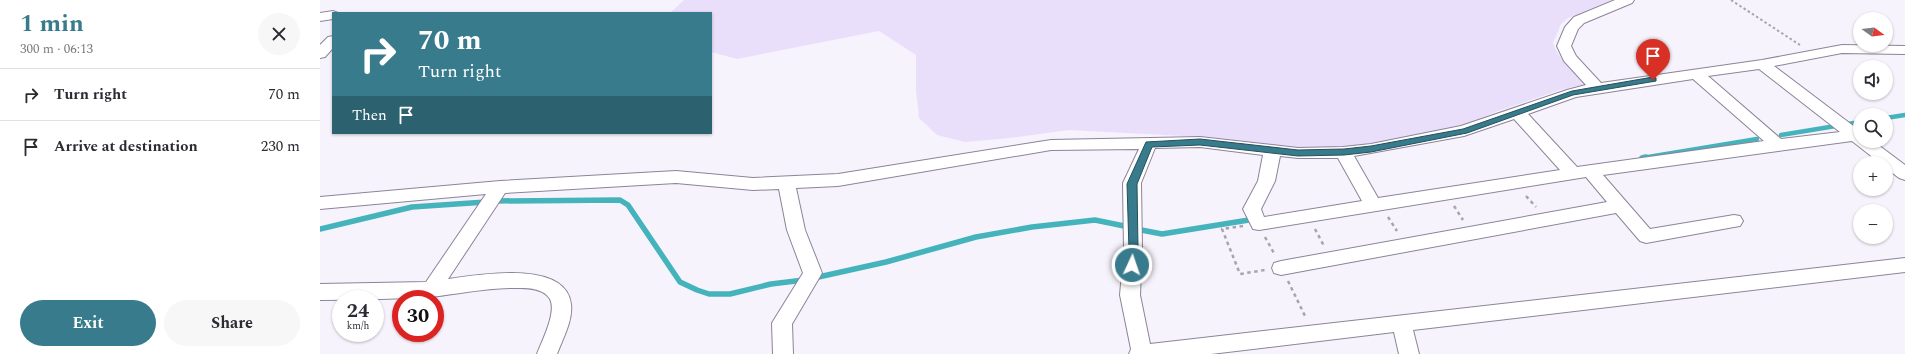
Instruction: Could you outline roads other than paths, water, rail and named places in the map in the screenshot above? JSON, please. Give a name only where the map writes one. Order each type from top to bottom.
[{"type":"street","points":[[1597,88],[1569,58],[1564,46],[1572,27],[1578,20],[1628,0]]},
{"type":"street","points":[[320,17],[332,15]]},
{"type":"street","points":[[320,54],[332,41]]},
{"type":"street","points":[[320,203],[493,197],[676,177],[753,184],[838,180],[1051,145],[1200,142],[1298,153],[1344,152],[1371,149],[1464,131],[1572,93],[1597,88],[1762,64],[1814,53],[1842,49],[1905,50]]},
{"type":"street","points":[[1762,64],[1845,130],[1905,174]]},
{"type":"street","points":[[1695,73],[1777,144]]},
{"type":"street","points":[[1518,112],[1577,171],[1619,206],[1646,236],[1734,221]]},
{"type":"street","points":[[1272,150],[1271,172],[1252,209],[1256,218],[1308,216],[1374,202],[1446,194],[1516,183],[1577,171],[1777,144],[1845,130]]},
{"type":"street","points":[[1149,144],[1132,184],[1134,250],[1130,295],[1140,354],[1402,325],[1718,286],[1905,265]]},
{"type":"street","points":[[1344,152],[1374,202]]},
{"type":"street","points":[[783,354],[782,323],[809,280],[796,230],[786,182]]},
{"type":"street","points":[[431,288],[493,197]]},
{"type":"street","points":[[1281,268],[1619,206]]},
{"type":"street","points":[[320,292],[431,288],[491,280],[529,281],[551,287],[560,298],[560,317],[547,354]]},
{"type":"street","points":[[1402,325],[1409,354]]},
{"type":"waterway","points":[[1893,117],[1905,115]]},
{"type":"waterway","points":[[1781,135],[1853,123]]},
{"type":"waterway","points":[[1646,157],[1642,158],[1757,139]]},
{"type":"waterway","points":[[494,201],[620,200],[628,205],[680,282],[709,294],[730,294],[771,284],[804,280]]},
{"type":"waterway","points":[[320,229],[412,207],[486,202]]},
{"type":"waterway","points":[[1136,229],[1162,234],[1255,219]]},
{"type":"waterway","points":[[814,278],[886,262],[976,237],[1032,227],[1095,220],[1129,227]]}]
